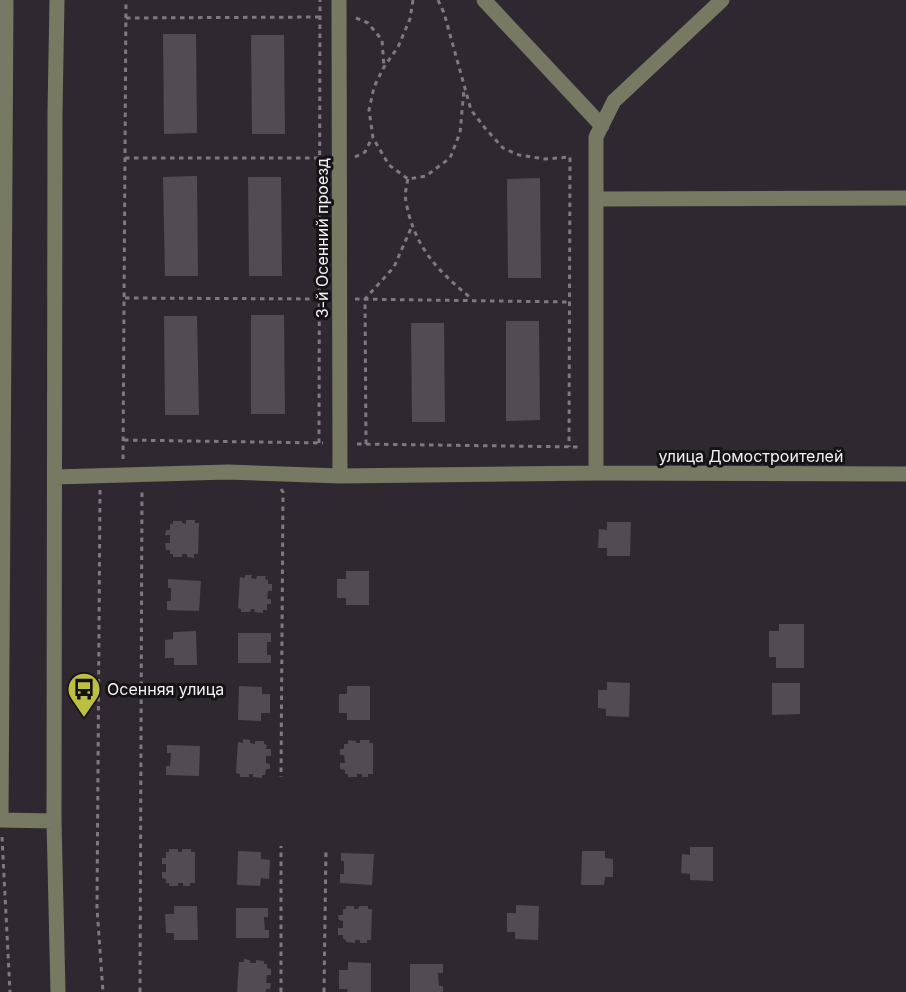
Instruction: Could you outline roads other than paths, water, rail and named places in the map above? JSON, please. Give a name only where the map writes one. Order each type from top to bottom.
[{"type":"street","points":[[6,0],[1,820],[54,821]]},
{"type":"street","points":[[57,0],[54,821],[58,992]]},
{"type":"street","name":"3-й Осенний проезд","points":[[339,0],[340,476]]},
{"type":"street","points":[[484,0],[602,126]]},
{"type":"street","points":[[596,473],[596,137],[614,101],[722,0]]},
{"type":"street","points":[[596,199],[906,198]]},
{"type":"street","name":"улица Домостроителей","points":[[55,477],[228,472],[340,476],[596,473],[906,474]]},
{"type":"place","name":"Осенняя улица","points":[[84,718]]}]
